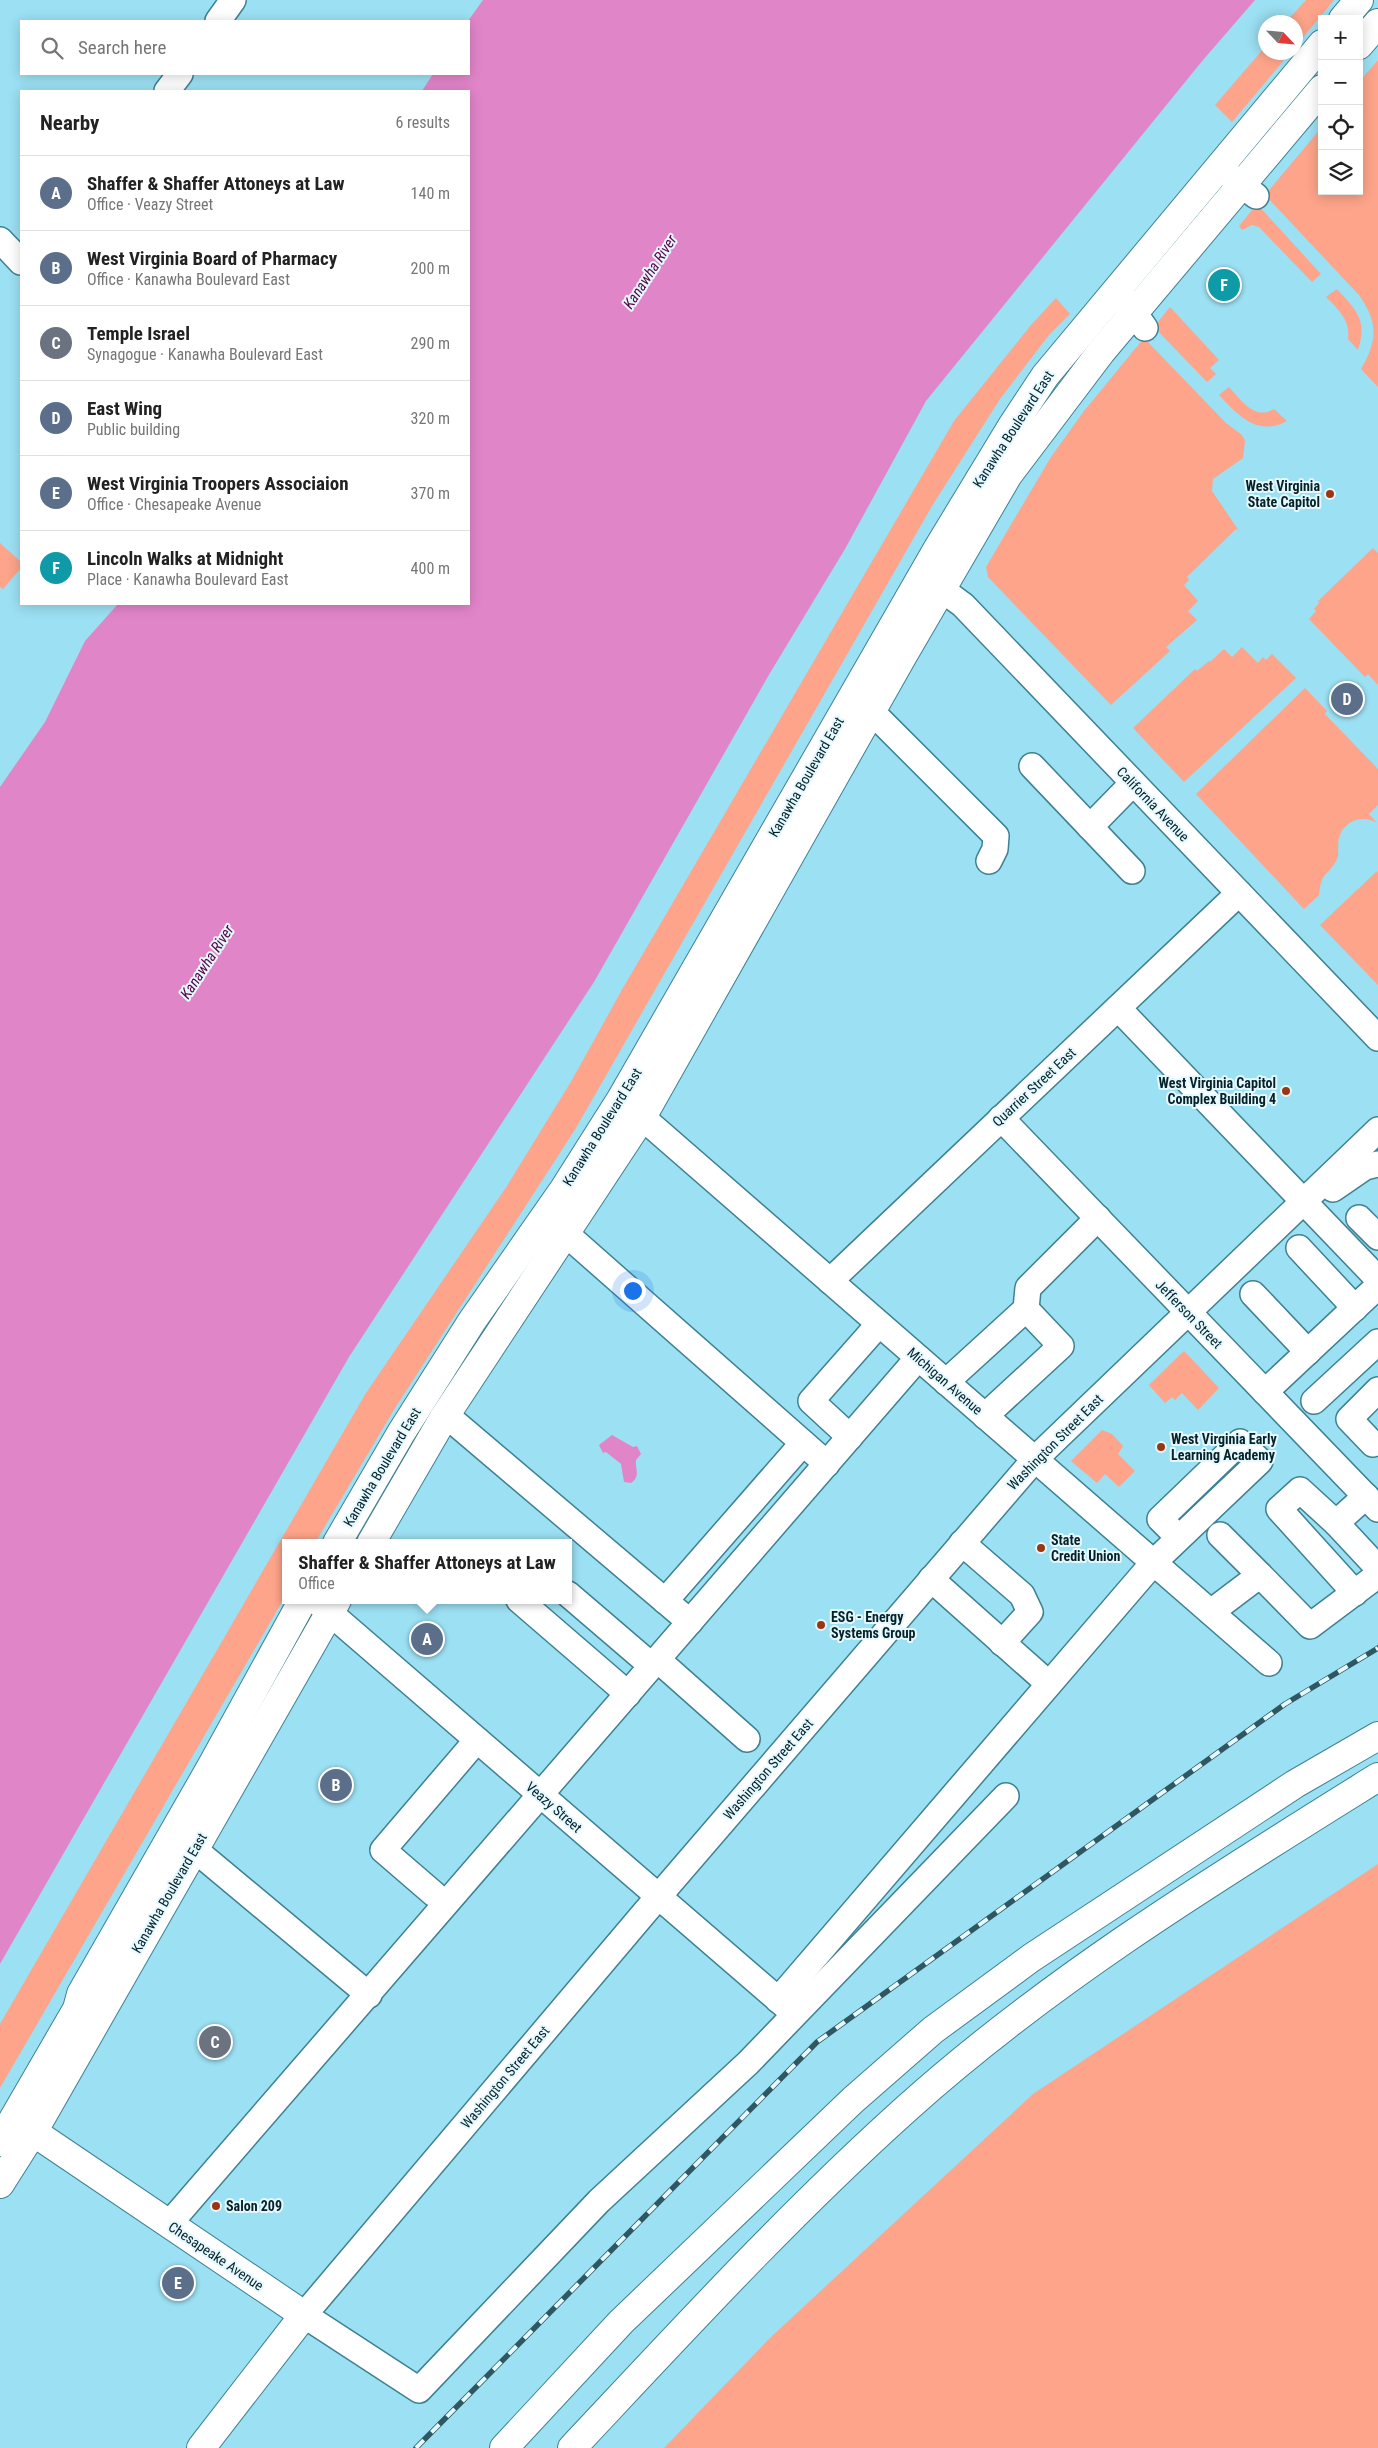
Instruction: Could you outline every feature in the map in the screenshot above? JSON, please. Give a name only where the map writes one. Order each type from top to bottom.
[{"type":"main road","points":[[1346,15],[1359,0]]},
{"type":"main road","points":[[1363,40],[1378,23]]},
{"type":"main road","name":"Kanawha Boulevard East","points":[[373,1539],[446,1415],[642,1117],[871,711],[987,466],[1036,390],[1318,49]]},
{"type":"main road","name":"Kanawha Boulevard East","points":[[338,1539],[467,1329],[564,1189],[620,1099],[932,582],[1052,414],[1139,320],[1248,190],[1318,94]]},
{"type":"main road","name":"Kanawha Boulevard East","points":[[0,2184],[12,2127],[77,2009],[81,1994],[211,1767],[301,1604]]},
{"type":"main road","name":"Kanawha Boulevard East","points":[[12,2127],[194,1850],[328,1605]]},
{"type":"main road","points":[[504,2448],[621,2322],[853,2100],[932,2030],[1048,1947],[1296,1784],[1378,1736]]},
{"type":"main road","points":[[572,2448],[788,2220],[915,2101],[1038,2001],[1218,1876],[1378,1778]]},
{"type":"main road","name":"Chesapeake Avenue","points":[[12,2127],[169,2224],[304,2315]]},
{"type":"main road","name":"Washington Street East","points":[[202,2448],[304,2315]]},
{"type":"street","points":[[219,20],[233,0]]},
{"type":"street","points":[[169,90],[179,75]]},
{"type":"street","points":[[1219,167],[1248,190]]},
{"type":"street","points":[[0,240],[20,261]]},
{"type":"street","points":[[1118,289],[1139,320]]},
{"type":"street","name":"California Avenue","points":[[932,582],[963,605],[1378,1038]]},
{"type":"street","points":[[871,711],[996,836],[995,849],[989,861]]},
{"type":"street","points":[[1032,766],[1132,871]]},
{"type":"street","points":[[1090,827],[1133,783]]},
{"type":"street","name":"Quarrier Street East","points":[[830,1281],[1239,893]]},
{"type":"street","points":[[1118,1008],[1378,1279]]},
{"type":"street","name":"Michigan Avenue","points":[[620,1099],[1269,1663]]},
{"type":"street","name":"Jefferson Street","points":[[1001,1118],[1372,1502]]},
{"type":"street","name":"Washington Street East","points":[[304,2315],[658,1897],[1034,1459],[1378,1130]]},
{"type":"street","points":[[1303,1201],[1330,1191],[1365,1167],[1378,1164]]},
{"type":"street","points":[[946,1382],[1026,1309],[1028,1288],[1098,1218]]},
{"type":"street","points":[[1359,1218],[1378,1237]]},
{"type":"street","points":[[565,1233],[827,1464]]},
{"type":"street","points":[[1299,1248],[1373,1346],[1314,1401]]},
{"type":"street","points":[[1265,1392],[1378,1286]]},
{"type":"street","points":[[1253,1294],[1308,1352]]},
{"type":"street","points":[[985,1416],[1061,1346],[1026,1309]]},
{"type":"street","points":[[850,1436],[811,1401],[879,1324]]},
{"type":"street","points":[[169,2224],[918,1358]]},
{"type":"street","points":[[1344,1473],[1376,1442],[1349,1419],[1378,1390]]},
{"type":"street","points":[[446,1415],[690,1622]]},
{"type":"street","points":[[665,1601],[803,1443]]},
{"type":"street","points":[[1355,1593],[1279,1510],[1300,1490],[1378,1568]]},
{"type":"street","points":[[1336,1524],[1372,1502]]},
{"type":"street","points":[[1220,1535],[1310,1626],[1378,1575]]},
{"type":"street","points":[[786,2007],[1049,1684],[1154,1562],[1179,1538]]},
{"type":"street","points":[[962,1543],[1022,1595],[1027,1603],[1030,1612],[1002,1642]]},
{"type":"street","points":[[1211,1612],[1260,1575]]},
{"type":"street","points":[[931,1579],[1049,1684]]},
{"type":"street","points":[[572,1597],[747,1739]]},
{"type":"street","points":[[524,1604],[628,1694]]},
{"type":"street","name":"Veazy Street","points":[[328,1605],[477,1740],[786,2007]]},
{"type":"street","points":[[434,1894],[383,1850],[477,1740]]},
{"type":"street","points":[[786,2007],[1006,1796]]},
{"type":"street","points":[[194,1850],[368,1995]]},
{"type":"street","name":"Chesapeake Avenue","points":[[304,2315],[419,2390],[599,2201],[748,2062],[786,2007]]},
{"type":"shaded area","points":[[1306,0],[1334,0],[1322,15],[1318,15],[1318,19],[1303,38],[1303,15],[1292,15]]},
{"type":"shaded area","points":[[1258,55],[1258,60],[1284,60],[1232,122],[1215,105]]},
{"type":"shaded area","points":[[1378,60],[1378,387],[1361,369],[1371,349],[1374,331],[1370,314],[1365,305],[1359,295],[1265,195],[1318,132],[1318,195],[1363,195],[1363,77]]},
{"type":"shaded area","points":[[1257,204],[1321,274],[1312,282],[1259,227],[1252,225],[1242,230],[1239,226]]},
{"type":"shaded area","points":[[1337,289],[1355,310],[1361,323],[1361,340],[1358,350],[1348,339],[1348,327],[1343,316],[1326,297]]},
{"type":"shaded area","points":[[1056,298],[1070,314],[1049,335],[1000,399],[932,506],[576,1128],[395,1408],[317,1539],[282,1539],[282,1602],[0,2088],[0,2024],[366,1393],[507,1186],[572,1080],[623,988],[954,421],[1031,325]]},
{"type":"shaded area","points":[[1170,307],[1219,360],[1210,368],[1216,374],[1207,382],[1154,327]]},
{"type":"shaded area","points":[[1144,338],[1226,423],[1242,435],[1245,441],[1243,458],[1213,479],[1212,491],[1239,531],[1236,529],[1187,577],[1189,580],[1184,585],[1198,601],[1188,611],[1197,620],[1166,647],[1170,651],[1111,705],[988,577],[986,567],[1051,457],[1084,411]]},
{"type":"shaded area","points":[[1229,387],[1244,403],[1255,411],[1267,412],[1274,409],[1287,421],[1266,427],[1249,422],[1233,410],[1219,395]]},
{"type":"shaded area","points":[[0,543],[20,561],[20,569],[3,589],[0,587]]},
{"type":"shaded area","points":[[1373,548],[1378,553],[1378,685],[1368,674],[1365,677],[1309,619],[1316,611],[1314,609],[1319,603],[1318,601]]},
{"type":"shaded area","points":[[1242,647],[1258,663],[1263,657],[1266,660],[1272,654],[1296,678],[1184,782],[1133,728],[1195,669],[1197,671],[1224,649],[1232,657]]},
{"type":"shaded area","points":[[1305,688],[1327,711],[1325,714],[1378,769],[1378,805],[1369,814],[1377,823],[1372,820],[1360,819],[1349,823],[1341,832],[1336,861],[1323,878],[1319,895],[1304,909],[1196,794]]},
{"type":"shaded area","points":[[1377,871],[1378,873],[1378,985],[1320,925]]},
{"type":"shaded area","points":[[1184,1351],[1219,1388],[1198,1410],[1182,1393],[1175,1400],[1172,1397],[1165,1403],[1149,1385]]},
{"type":"shaded area","points":[[1102,1430],[1112,1434],[1123,1446],[1118,1454],[1135,1471],[1119,1487],[1105,1474],[1097,1483],[1071,1461]]},
{"type":"shaded area","points":[[1378,1864],[1378,2448],[664,2448],[771,2337],[1033,2094]]},
{"type":"water","name":"Kanawha River","points":[[483,0],[1255,0],[1203,60],[926,401],[845,549],[770,673],[594,982],[349,1357],[0,1964],[0,787],[45,722],[85,641],[117,605],[470,605],[470,90],[423,90],[432,75],[470,75],[469,20]]},
{"type":"water","points":[[612,1435],[633,1447],[637,1446],[641,1454],[636,1460],[636,1478],[631,1483],[624,1482],[621,1464],[606,1452],[603,1453],[599,1445]]},
{"type":"railway","points":[[416,2448],[817,2042],[1285,1704],[1378,1648]]},
{"type":"place","name":"Lincoln Walks at Midnight","points":[[1224,285]]},
{"type":"place","name":"West Virginia State Capitol","points":[[1330,494]]},
{"type":"place","name":"East Wing","points":[[1347,699]]},
{"type":"place","name":"West Virginia Capitol Complex Building 4","points":[[1286,1091]]},
{"type":"place","name":"West Virginia Early Learning Academy","points":[[1161,1447]]},
{"type":"place","name":"State Credit Union","points":[[1041,1548]]},
{"type":"place","name":"ESG - Energy Systems Group","points":[[821,1625]]},
{"type":"place","name":"Shaffer & Shaffer Attoneys at Law","points":[[427,1639]]},
{"type":"place","name":"West Virginia Board of Pharmacy","points":[[336,1785]]},
{"type":"place","name":"Temple Israel","points":[[215,2042]]},
{"type":"place","name":"Salon 209","points":[[216,2206]]},
{"type":"place","name":"West Virginia Troopers Associaion","points":[[178,2283]]}]
